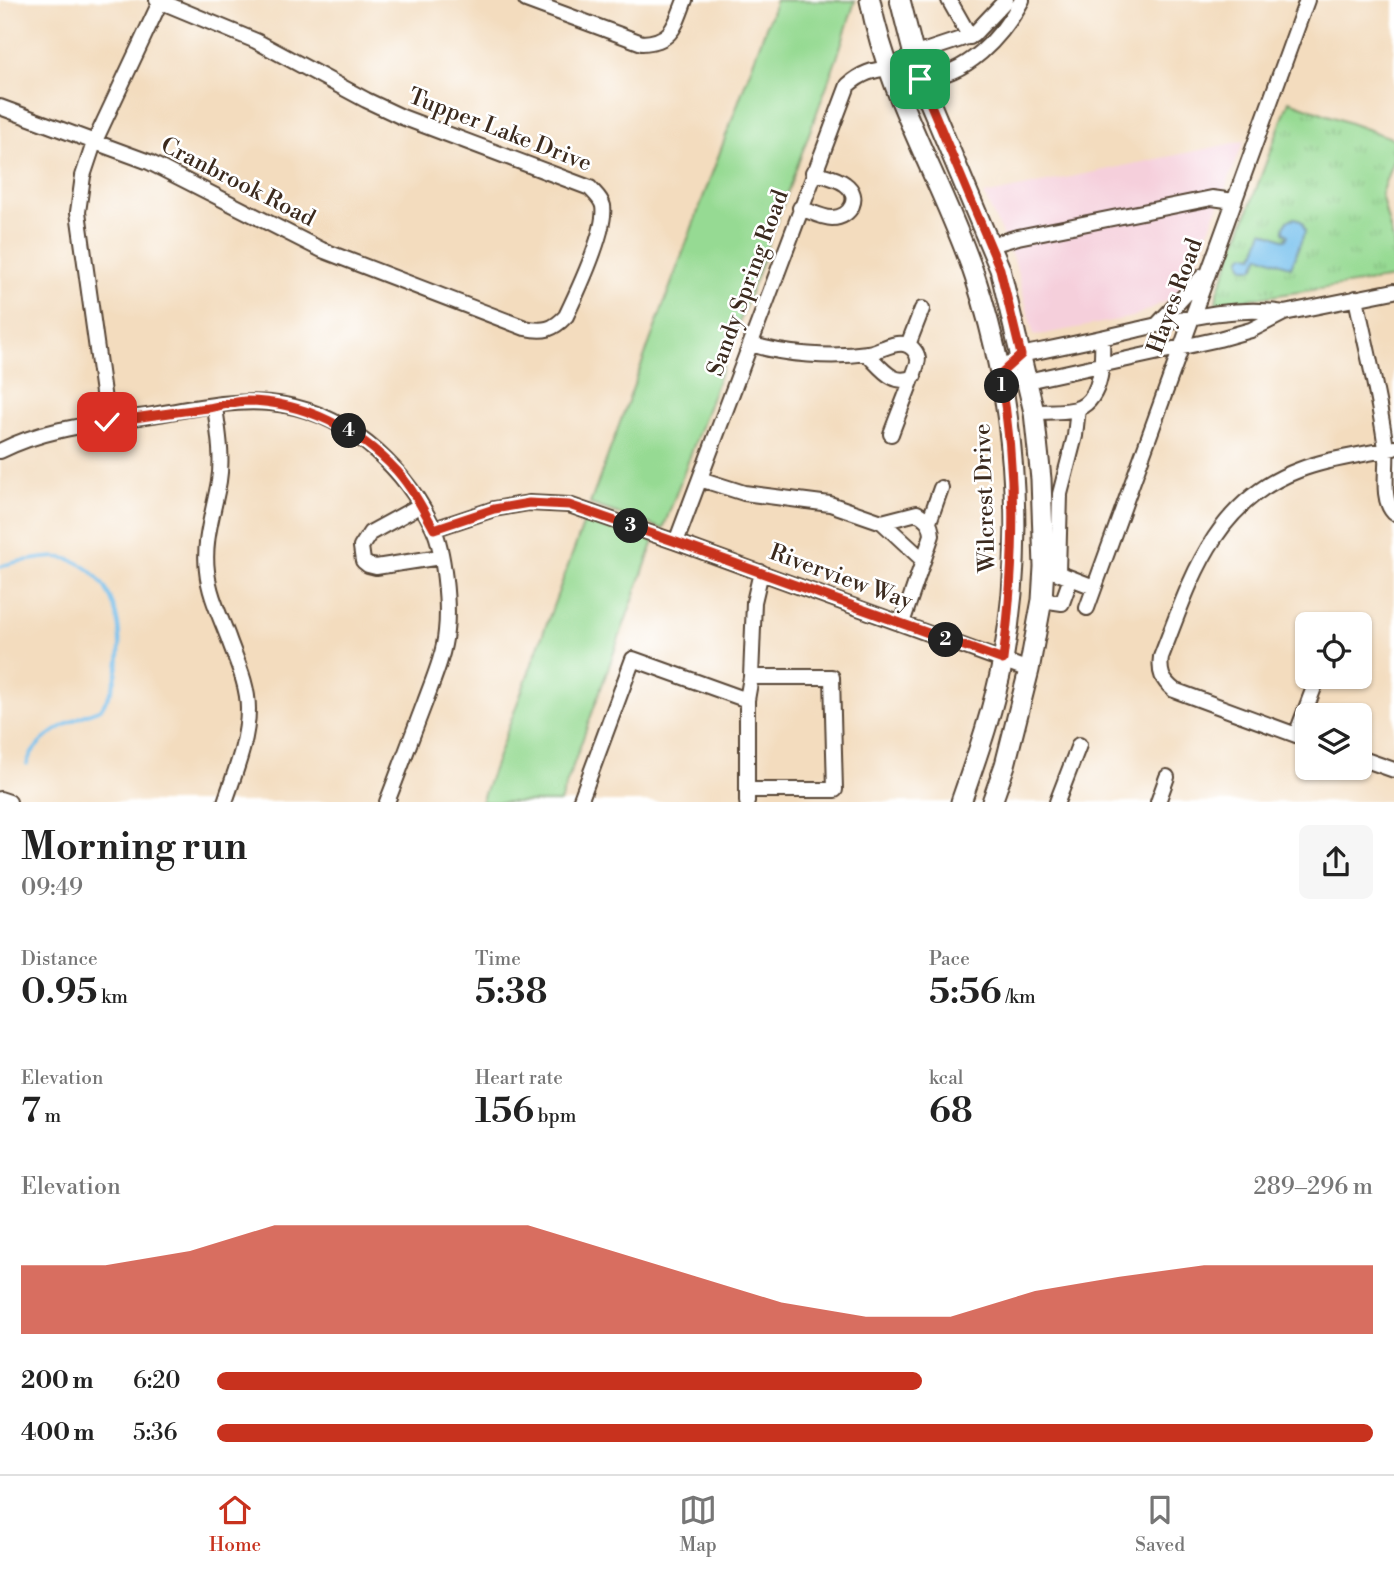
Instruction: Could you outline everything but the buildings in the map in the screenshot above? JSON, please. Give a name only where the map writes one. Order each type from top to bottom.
[{"type":"main road","name":"Wilcrest Drive","points":[[870,0],[881,45],[914,136],[975,277],[1000,374],[1006,409],[1014,501],[1012,581],[1003,660],[979,751],[961,802]]},
{"type":"main road","points":[[900,0],[920,79],[1000,269],[1034,412],[1041,480],[1058,573],[1042,600],[1029,670],[1005,765],[992,802]]},
{"type":"street","points":[[107,422],[78,212],[83,176],[94,143],[159,0]]},
{"type":"street","name":"Tupper Lake Drive","points":[[159,0],[256,41],[402,117],[590,188],[602,201],[604,216],[600,231],[575,299],[556,327],[543,332],[526,328],[455,301]]},
{"type":"street","points":[[526,0],[642,43],[657,42],[669,36],[685,0]]},
{"type":"street","points":[[949,0],[977,55]]},
{"type":"street","name":"Sandy Spring Road","points":[[676,542],[813,172],[848,85],[869,70],[890,68],[913,55],[967,38],[1006,0]]},
{"type":"street","points":[[890,68],[920,79],[946,72],[977,55],[1000,34],[1022,0]]},
{"type":"street","name":"Hayes Road","points":[[1087,608],[1307,0]]},
{"type":"street","name":"Cranbrook Road","points":[[0,107],[149,162],[321,250],[455,301]]},
{"type":"street","points":[[800,208],[834,218],[845,215],[852,208],[852,191],[844,183],[813,172]]},
{"type":"street","points":[[991,245],[1018,237],[1212,198],[1234,201]]},
{"type":"street","points":[[1156,326],[1179,304],[1210,266]]},
{"type":"street","points":[[1000,374],[1027,381],[1251,330],[1283,313],[1394,291]]},
{"type":"street","points":[[1356,298],[1390,449],[1387,493],[1390,509],[1394,513]]},
{"type":"street","points":[[908,345],[922,309]]},
{"type":"street","points":[[1000,374],[1021,355],[1191,317],[1263,310],[1283,313]]},
{"type":"street","points":[[1034,412],[1078,408],[1092,398],[1103,364],[1102,338]]},
{"type":"street","points":[[751,344],[783,354],[866,353],[901,344],[908,345],[916,353],[919,362],[891,434]]},
{"type":"street","points":[[866,353],[896,380],[914,376]]},
{"type":"street","points":[[0,451],[17,442],[65,428],[243,401],[274,403],[303,411],[337,424],[363,440],[397,471],[421,505],[434,529],[446,582],[446,632],[435,674],[387,802]]},
{"type":"street","points":[[215,407],[220,448],[220,478],[206,549],[207,571],[211,590],[239,667],[248,709],[244,745],[225,802]]},
{"type":"street","points":[[1042,600],[1062,603],[1058,573],[1060,494],[1075,436],[1078,408]]},
{"type":"street","points":[[1295,735],[1174,690],[1164,682],[1160,669],[1161,657],[1195,569],[1226,520],[1269,485],[1298,470],[1390,449]]},
{"type":"street","points":[[700,479],[744,493],[830,504],[881,522],[923,560]]},
{"type":"street","points":[[1041,480],[1065,479]]},
{"type":"street","points":[[902,623],[932,535],[929,522],[936,489]]},
{"type":"street","name":"Riverview Way","points":[[434,529],[494,509],[529,503],[569,505],[1029,670]]},
{"type":"street","points":[[421,505],[370,533],[361,547],[363,561],[376,567],[440,557]]},
{"type":"street","points":[[881,522],[917,513],[929,522]]},
{"type":"street","points":[[751,677],[832,677],[835,790],[747,796],[747,700],[751,677],[754,602],[761,572]]},
{"type":"street","points":[[1058,573],[1094,587]]},
{"type":"street","points":[[586,800],[633,659],[747,700]]},
{"type":"street","points":[[1057,802],[1079,745]]},
{"type":"street","points":[[1372,762],[1394,770]]},
{"type":"street","points":[[1158,802],[1167,777]]},
{"type":"street","points":[[0,799],[9,802]]},
{"type":"shaded area","points":[[1244,141],[1193,270],[1174,297],[1133,317],[1034,336],[1015,263],[984,195]]},
{"type":"green space","points":[[776,0],[855,1],[837,58],[663,529],[590,504]]},
{"type":"green space","points":[[1289,101],[1394,139],[1394,157],[1381,194],[1394,244],[1394,278],[1216,304],[1217,294]]},
{"type":"green space","points":[[586,517],[654,541],[560,802],[481,802]]},
{"type":"water","points":[[1296,218],[1302,222],[1305,231],[1291,267],[1260,255],[1254,268],[1244,268],[1241,258],[1245,254],[1254,256],[1263,231],[1286,240],[1288,235],[1284,232],[1285,224]]},
{"type":"waterway","points":[[0,567],[14,562],[47,558],[74,561],[90,570],[102,583],[117,617],[117,673],[101,709],[80,717],[47,737],[31,754],[27,764]]},
{"type":"route","points":[[107,422],[243,401],[274,403],[337,424],[363,440],[397,471],[434,529],[494,509],[529,503],[569,505],[1003,660],[1013,567],[1014,501],[1006,409],[1000,374],[1021,355],[1000,269],[920,79]]}]
